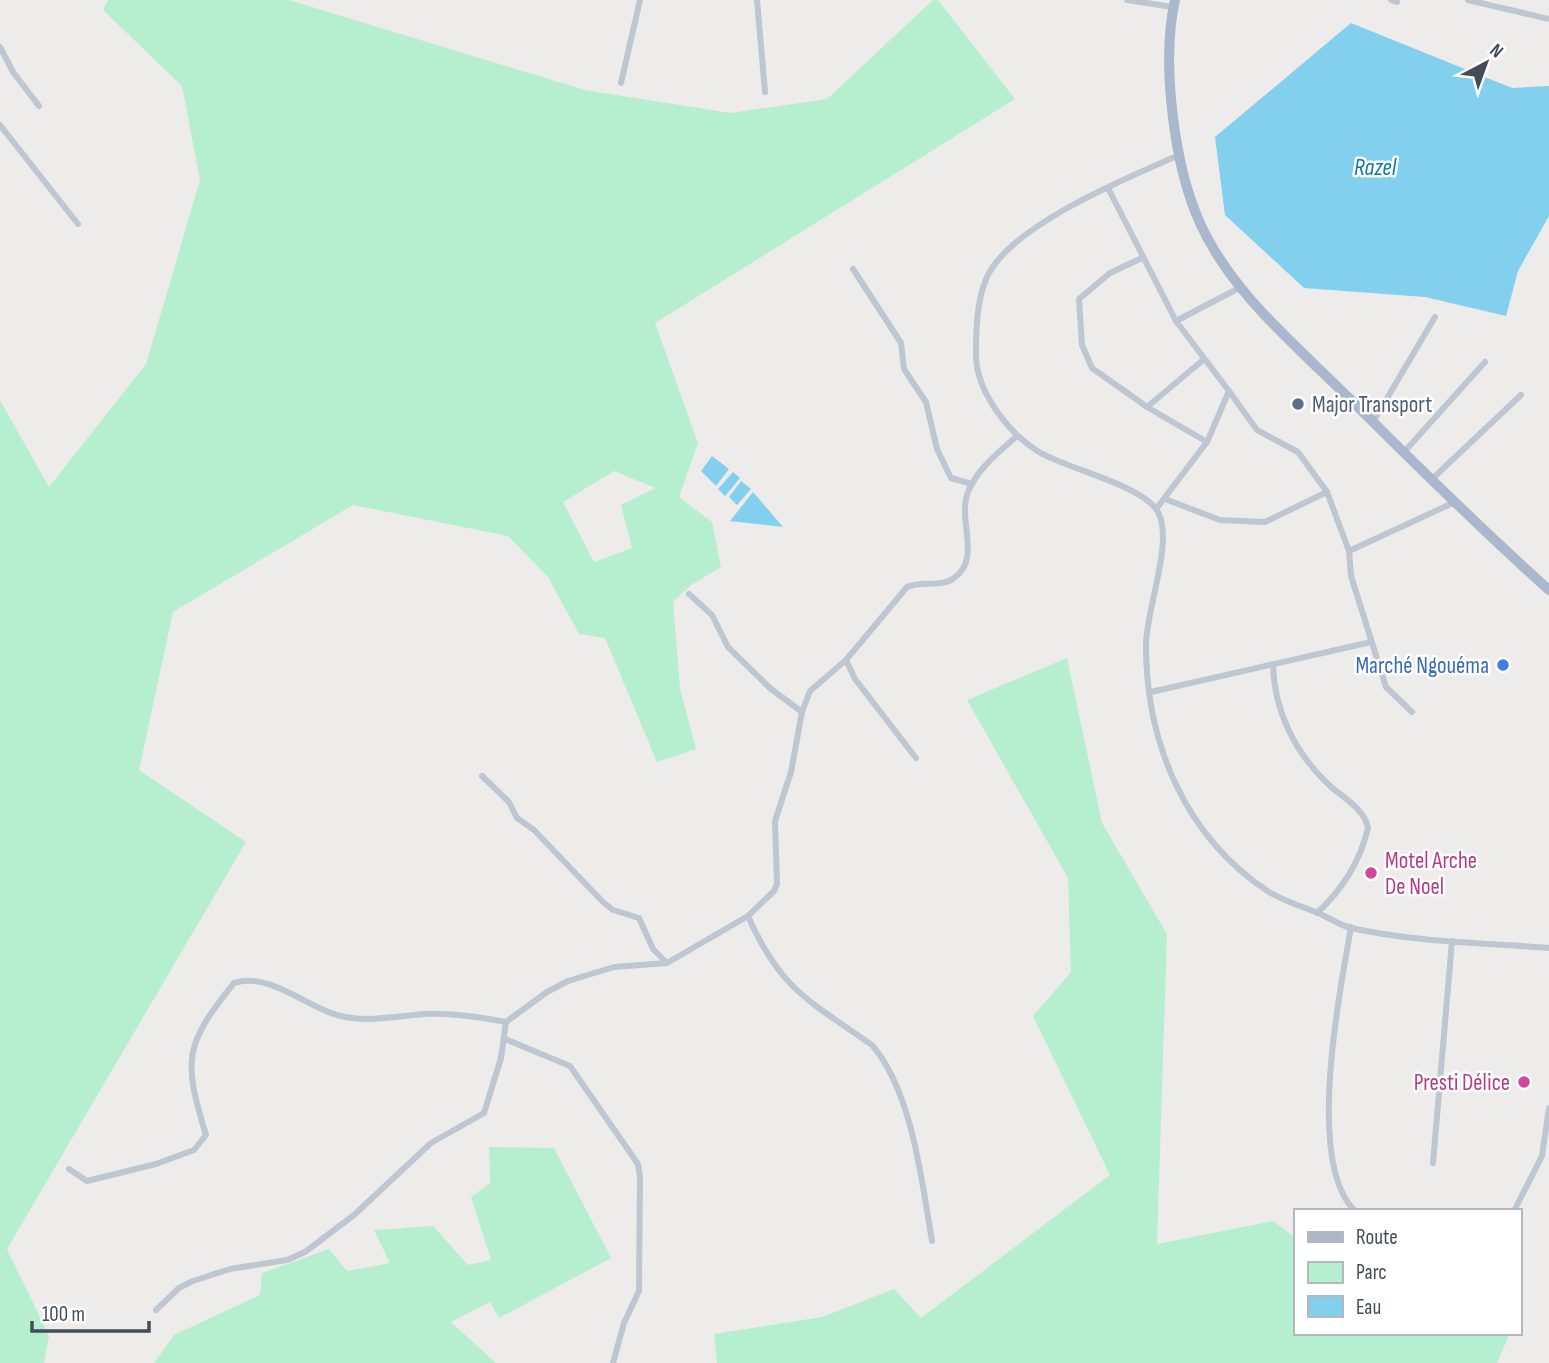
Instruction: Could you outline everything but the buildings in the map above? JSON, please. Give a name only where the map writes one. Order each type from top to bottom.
[{"type":"main road","points":[[1174,4],[1172,92],[1179,155],[1200,223],[1241,287],[1373,422],[1548,590]]},
{"type":"street","points":[[621,83],[640,0]]},
{"type":"street","points":[[757,0],[765,92]]},
{"type":"street","points":[[1127,0],[1174,4]]},
{"type":"street","points":[[1468,0],[1549,19]]},
{"type":"street","points":[[0,47],[13,72],[39,106]]},
{"type":"street","points":[[0,125],[78,225]]},
{"type":"street","points":[[1179,155],[1043,222],[995,263],[986,278],[980,298],[976,361],[986,393],[1017,436],[1039,452],[1115,483],[1143,498],[1156,509],[1163,535],[1146,646],[1155,730],[1163,756],[1189,813],[1232,862],[1256,882],[1290,903],[1350,928],[1452,941],[1549,948]]},
{"type":"street","points":[[1108,188],[1176,321],[1203,360],[1257,430],[1298,452],[1327,492],[1349,551],[1351,576],[1386,687],[1412,712]]},
{"type":"street","points":[[1142,258],[1110,273],[1079,299],[1082,345],[1092,369],[1147,407],[1208,442]]},
{"type":"street","points":[[853,269],[901,343],[904,369],[926,402],[937,449],[951,478],[972,484]]},
{"type":"street","points":[[1176,321],[1241,287]]},
{"type":"street","points":[[1373,422],[1435,317]]},
{"type":"street","points":[[1147,407],[1203,360]]},
{"type":"street","points":[[1404,452],[1485,362]]},
{"type":"street","points":[[1156,509],[1208,442],[1229,391]]},
{"type":"street","points":[[1432,479],[1521,395]]},
{"type":"street","points":[[69,1168],[84,1180],[92,1181],[156,1164],[201,1145],[206,1135],[191,1086],[192,1058],[197,1033],[234,983],[244,980],[269,985],[328,1013],[346,1018],[429,1014],[476,1016],[506,1022],[547,992],[578,977],[614,967],[667,963],[748,916],[774,891],[777,884],[775,821],[791,772],[802,712],[816,684],[846,660],[907,587],[950,581],[958,576],[968,552],[962,513],[972,484],[988,463],[1017,436]]},
{"type":"street","points":[[1165,499],[1220,520],[1265,522],[1327,492]]},
{"type":"street","points":[[1349,551],[1456,502]]},
{"type":"street","points":[[689,594],[712,615],[728,648],[771,689],[802,712]]},
{"type":"street","points":[[1151,692],[1371,642]]},
{"type":"street","points":[[846,660],[855,679],[916,758]]},
{"type":"street","points":[[1273,664],[1275,691],[1293,741],[1306,762],[1361,812],[1368,828],[1350,873],[1338,892],[1317,913]]},
{"type":"street","points":[[482,776],[509,802],[517,818],[534,830],[572,866],[603,902],[613,910],[639,918],[653,949],[667,963]]},
{"type":"street","points":[[748,916],[771,964],[787,983],[872,1045],[881,1055],[904,1113],[921,1177],[932,1241]]},
{"type":"street","points":[[1350,928],[1330,1087],[1328,1136],[1335,1175],[1354,1209]]},
{"type":"street","points":[[1433,1163],[1452,941]]},
{"type":"street","points":[[156,1310],[179,1288],[193,1281],[230,1269],[297,1257],[354,1215],[431,1143],[484,1113],[505,1039],[506,1022]]},
{"type":"street","points":[[505,1039],[563,1062],[577,1073],[638,1164],[639,1292],[624,1323],[613,1363]]},
{"type":"street","points":[[1515,1209],[1542,1156],[1549,1108]]},
{"type":"green space","points":[[108,0],[289,0],[585,90],[730,113],[827,99],[933,0],[938,0],[1015,99],[655,323],[698,443],[679,497],[712,522],[721,567],[691,585],[673,602],[680,688],[696,749],[657,762],[605,638],[579,634],[548,577],[508,536],[353,505],[173,612],[139,770],[246,842],[7,1249],[49,1336],[44,1363],[0,1363],[0,400],[49,487],[146,364],[200,180],[182,86],[103,10]],"holes":[[[614,471],[655,488],[621,505],[632,548],[594,562],[563,502]]]},
{"type":"green space","points":[[1067,658],[1102,823],[1167,934],[1157,1244],[1273,1221],[1294,1236],[1294,1335],[1509,1335],[1497,1363],[717,1363],[714,1334],[822,1317],[894,1289],[921,1318],[1110,1175],[1033,1016],[1071,972],[1068,878],[967,700]]},
{"type":"green space","points":[[489,1147],[554,1148],[611,1258],[499,1318],[490,1302],[451,1322],[496,1363],[154,1363],[174,1335],[260,1295],[262,1273],[329,1249],[347,1271],[390,1263],[374,1230],[433,1226],[468,1265],[491,1260],[471,1197],[490,1183]]},
{"type":"water","name":"Razel","points":[[1351,23],[1512,88],[1549,86],[1549,216],[1518,271],[1506,316],[1425,297],[1304,288],[1225,215],[1215,137]]},
{"type":"water","points":[[712,456],[729,469],[716,486],[701,471]]},
{"type":"water","points":[[733,472],[740,478],[725,496],[718,489]]},
{"type":"water","points":[[741,481],[751,489],[737,505],[729,497]]},
{"type":"water","points":[[753,492],[783,527],[730,521]]},
{"type":"place","name":"Major Transport","points":[[1298,404]]},
{"type":"place","name":"Marché Ngouéma","points":[[1503,665]]},
{"type":"place","name":"Motel Arche De Noel","points":[[1371,873]]},
{"type":"place","name":"Presti Délice","points":[[1524,1082]]}]
